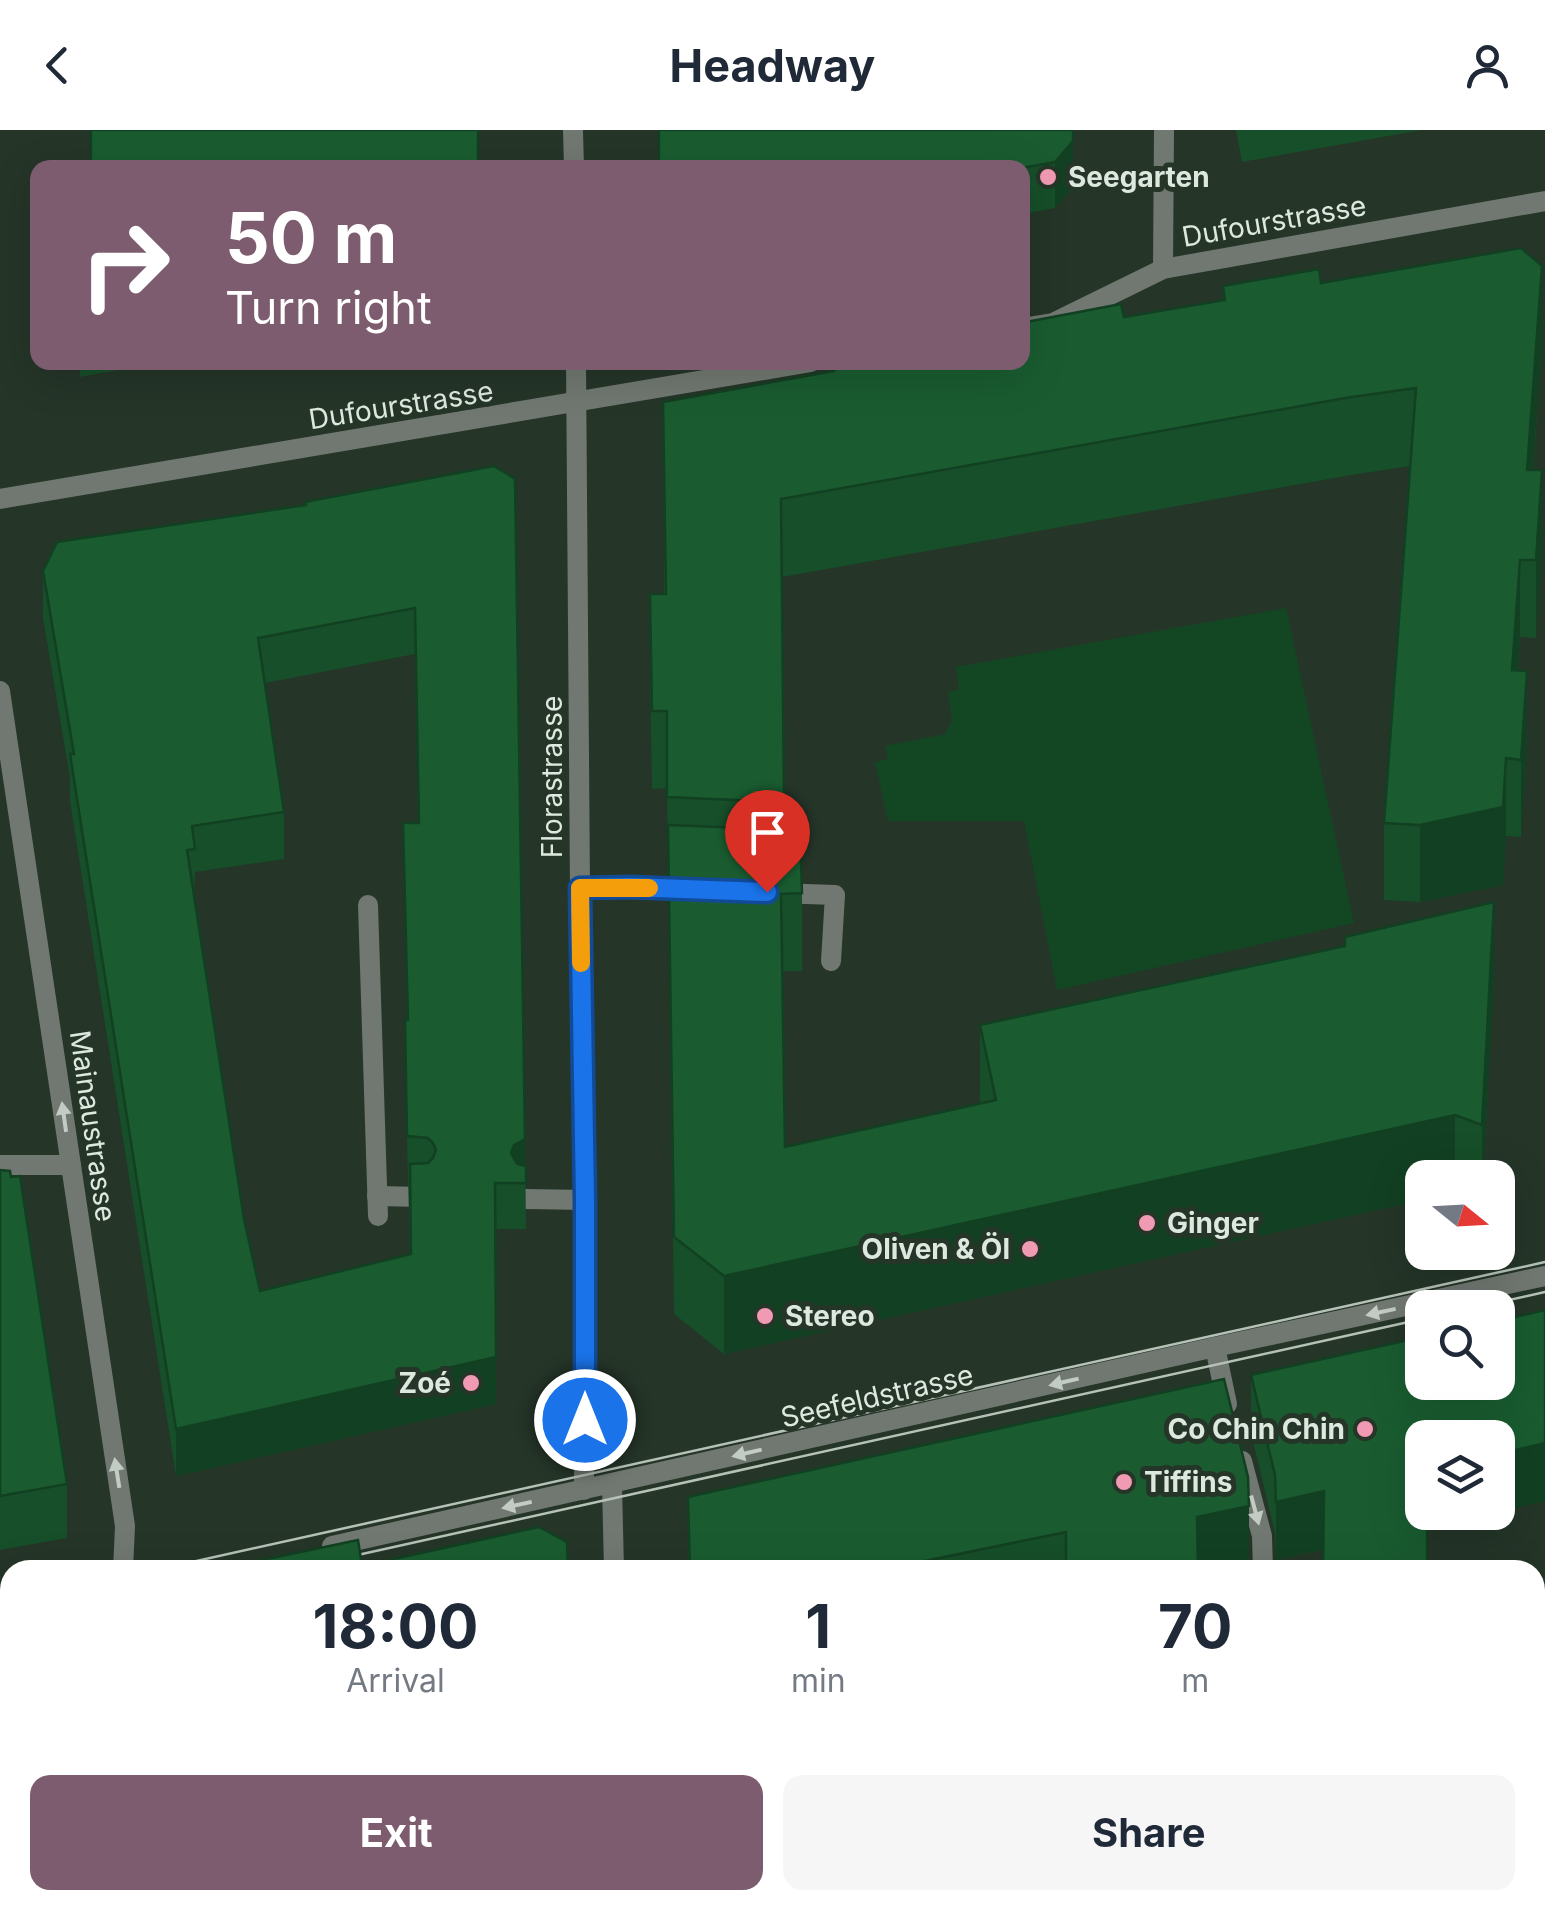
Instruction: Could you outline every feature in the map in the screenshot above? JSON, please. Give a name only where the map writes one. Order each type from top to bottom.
[{"type":"street","points":[[573,130],[574,160]]},
{"type":"street","points":[[1162,269],[1164,130]]},
{"type":"street","name":"Dufourstrasse","points":[[1030,327],[1053,323],[1162,269],[1545,201]]},
{"type":"street","name":"Florastrasse","points":[[576,370],[585,1200],[584,1490]]},
{"type":"street","name":"Dufourstrasse","points":[[0,499],[762,370]]},
{"type":"street","name":"Mainaustrasse","points":[[0,690],[125,1526],[124,1560]]},
{"type":"street","points":[[580,888],[705,890]]},
{"type":"street","points":[[761,892],[836,894],[831,961]]},
{"type":"street","points":[[368,905],[377,1206],[422,1197]]},
{"type":"street","points":[[0,1164],[71,1165]]},
{"type":"street","points":[[526,1199],[585,1200]]},
{"type":"street","name":"Seefeldstrasse","points":[[318,1549],[1545,1276]]},
{"type":"street","points":[[1215,1347],[1262,1536],[1263,1560]]},
{"type":"street","points":[[612,1485],[614,1560]]},
{"type":"green space","points":[[1286,608],[1354,923],[1057,990],[1024,821],[888,821],[875,762],[888,759],[885,746],[945,734],[952,720],[948,692],[959,689],[956,667]]},
{"type":"building","points":[[91,130],[478,130],[478,160],[91,160]]},
{"type":"building","points":[[659,130],[1073,130],[1073,141],[1055,162],[1030,167],[1030,160],[659,160]]},
{"type":"building","points":[[1521,248],[1542,266],[1527,470],[1542,470],[1536,560],[1520,560],[1512,670],[1527,671],[1521,760],[1506,758],[1503,807],[1420,825],[1384,823],[1416,388],[781,499],[784,802],[667,797],[667,711],[652,711],[650,594],[666,594],[663,402],[834,370],[1030,370],[1030,321],[1121,304],[1124,317],[1225,300],[1223,286],[1319,269],[1321,283]]},
{"type":"building","points":[[494,466],[515,479],[525,1139],[514,1145],[511,1153],[517,1164],[526,1166],[526,1183],[495,1183],[496,1357],[176,1429],[43,571],[57,542],[306,505],[305,502]],"holes":[[[415,608],[419,823],[403,823],[407,1136],[428,1138],[436,1150],[428,1163],[410,1164],[411,1254],[260,1291],[244,1219],[187,850],[195,849],[192,826],[284,812],[258,638]]]},
{"type":"building","points":[[668,825],[800,830],[802,893],[781,894],[785,1147],[996,1100],[980,1025],[1345,946],[1345,937],[1494,902],[1482,1125],[1455,1115],[724,1276],[674,1237]]},
{"type":"building","points":[[0,1170],[10,1171],[11,1177],[20,1176],[67,1484],[0,1496]]},
{"type":"building","points":[[1545,1310],[1545,1443],[1515,1450],[1515,1420],[1405,1420],[1405,1530],[1427,1530],[1427,1560],[1323,1560],[1324,1491],[1276,1502],[1275,1475],[1251,1375],[1405,1341],[1405,1400],[1515,1400],[1515,1317]]},
{"type":"building","points":[[1224,1379],[1248,1477],[1249,1506],[1197,1517],[1198,1560],[1066,1560],[1066,1532],[930,1560],[690,1560],[688,1497]]},
{"type":"building","points":[[539,1527],[567,1542],[568,1560],[389,1560]]},
{"type":"building","points":[[358,1540],[361,1560],[262,1560]]},
{"type":"tram line","points":[[201,1560],[1545,1262]]},
{"type":"tram line","points":[[1515,1299],[1545,1292]]},
{"type":"tram line","points":[[335,1560],[1405,1323]]},
{"type":"slow traffic","points":[[581,963],[580,888],[649,888]]},
{"type":"place","name":"Seegarten","points":[[1048,177]]},
{"type":"place","name":"Ginger","points":[[1147,1223]]},
{"type":"place","name":"Oliven & Öl","points":[[1030,1249]]},
{"type":"place","name":"Stereo","points":[[765,1316]]},
{"type":"place","name":"Zoé","points":[[471,1383]]},
{"type":"place","name":"Co Chin Chin","points":[[1365,1429]]},
{"type":"place","name":"Tiffins","points":[[1124,1482]]},
{"type":"route","points":[[585,1420],[580,888],[767,892]]}]
